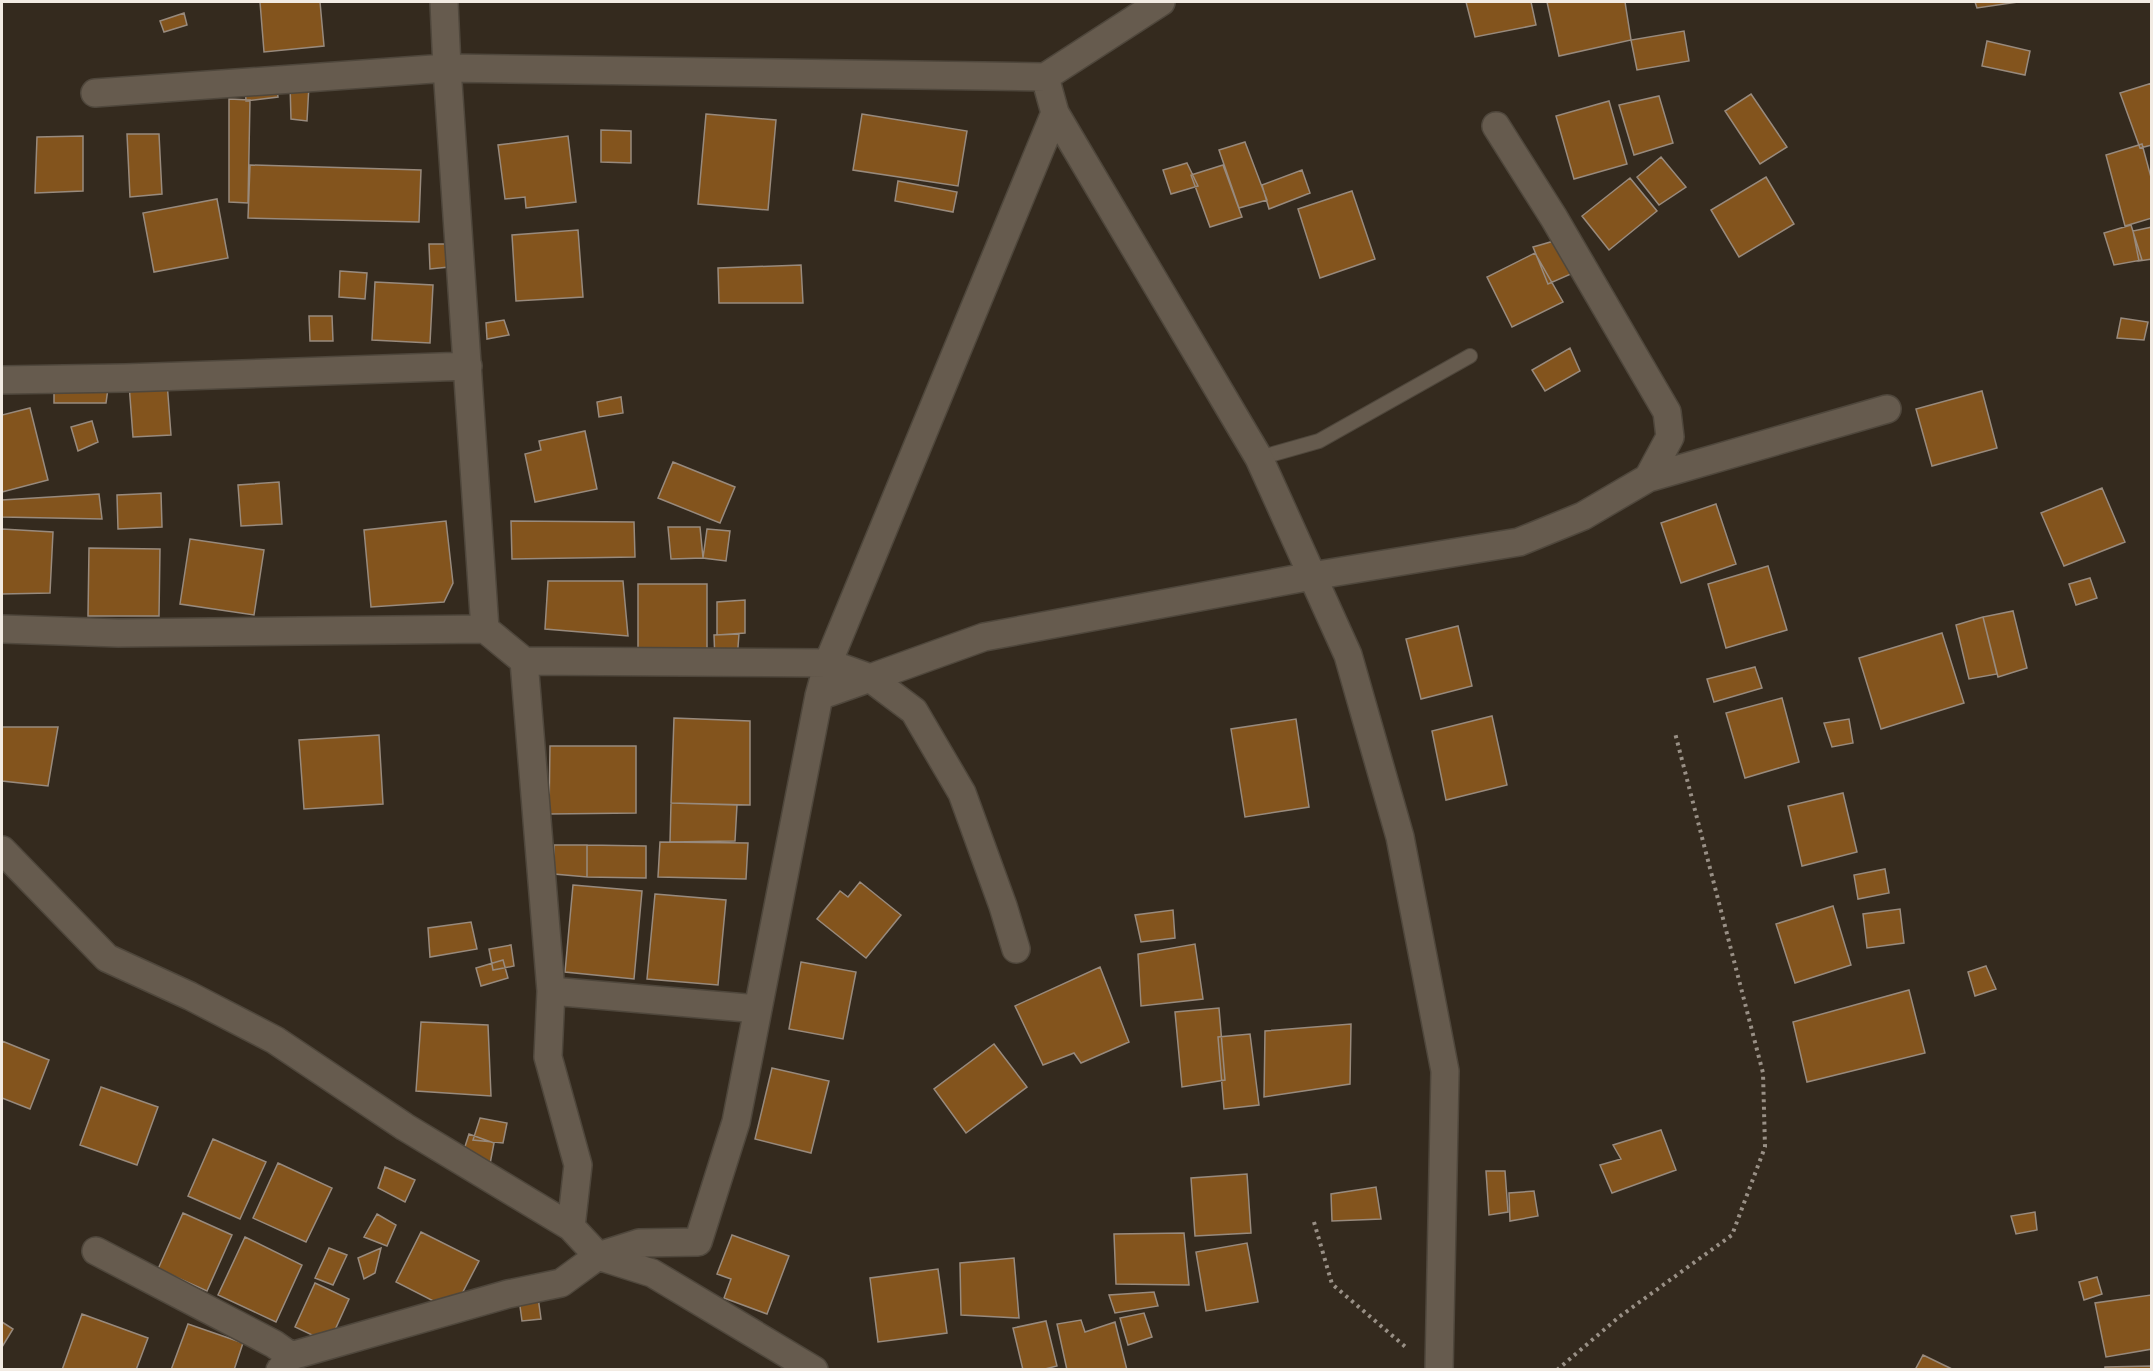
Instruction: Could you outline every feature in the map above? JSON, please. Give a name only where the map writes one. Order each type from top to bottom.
[{"type":"street","points":[[444,2],[485,629]]},
{"type":"street","points":[[95,93],[447,68],[1046,77],[1161,2]]},
{"type":"street","points":[[1046,77],[1055,113],[1259,458],[1348,655],[1400,837],[1445,1071],[1439,1370]]},
{"type":"street","points":[[96,1251],[274,1344],[285,1363],[508,1294],[561,1283],[598,1256],[639,1243],[698,1242],[736,1122],[819,696],[828,663],[1055,113]]},
{"type":"street","points":[[1496,126],[1554,218],[1667,412],[1670,437],[1648,478]]},
{"type":"street","points":[[2,380],[468,366]]},
{"type":"street","points":[[819,696],[984,638],[1312,576],[1519,542],[1583,516],[1648,478],[1887,409]]},
{"type":"street","points":[[2,629],[118,633],[485,629],[524,661],[828,663],[870,678],[914,711],[962,793],[1016,949]]},
{"type":"street","points":[[524,661],[551,991],[548,1057],[578,1165],[571,1227]]},
{"type":"street","points":[[2,850],[107,958],[190,996],[275,1040],[405,1127],[571,1227],[598,1256],[652,1273],[814,1370]]},
{"type":"street","points":[[551,991],[758,1009]]},
{"type":"lane","points":[[1259,458],[1319,441],[1470,356]]},
{"type":"path","points":[[1557,1370],[1619,1317],[1732,1235],[1765,1147],[1763,1073],[1675,733]]},
{"type":"path","points":[[1314,1221],[1332,1284],[1413,1354]]},
{"type":"building","points":[[260,2],[320,2],[324,46],[264,52]]},
{"type":"building","points":[[1466,2],[1531,2],[1536,25],[1475,37]]},
{"type":"building","points":[[1547,2],[1625,2],[1631,40],[1559,56]]},
{"type":"building","points":[[1975,2],[2018,2],[1977,8]]},
{"type":"building","points":[[184,13],[187,25],[164,32],[160,21]]},
{"type":"building","points":[[1684,31],[1689,61],[1637,70],[1631,40]]},
{"type":"building","points":[[1987,41],[2030,51],[2025,75],[1982,66]]},
{"type":"building","points":[[276,82],[278,97],[246,101],[245,85]]},
{"type":"building","points":[[2152,83],[2152,145],[2140,148],[2120,93]]},
{"type":"building","points":[[290,84],[309,85],[307,121],[291,119]]},
{"type":"building","points":[[1751,94],[1787,147],[1760,164],[1725,111]]},
{"type":"building","points":[[1659,96],[1673,143],[1634,155],[1619,105]]},
{"type":"building","points":[[229,99],[250,100],[248,203],[229,202]]},
{"type":"building","points":[[1609,101],[1627,164],[1574,179],[1556,116]]},
{"type":"building","points":[[706,114],[776,120],[768,210],[698,204]]},
{"type":"building","points":[[862,114],[967,131],[958,186],[853,170]]},
{"type":"building","points":[[601,130],[631,131],[631,163],[601,162]]},
{"type":"building","points":[[127,134],[159,134],[162,194],[130,197]]},
{"type":"building","points":[[83,136],[83,191],[35,193],[37,137]]},
{"type":"building","points":[[568,136],[576,202],[526,208],[525,197],[505,199],[498,145]]},
{"type":"building","points":[[1245,142],[1267,200],[1239,208],[1219,150]]},
{"type":"building","points":[[2142,144],[2152,181],[2152,218],[2125,226],[2106,155]]},
{"type":"building","points":[[1661,157],[1686,187],[1659,205],[1637,177]]},
{"type":"building","points":[[1187,163],[1198,186],[1171,194],[1163,170]]},
{"type":"building","points":[[250,165],[421,170],[419,222],[248,218]]},
{"type":"building","points":[[1223,165],[1242,217],[1210,227],[1191,175]]},
{"type":"building","points":[[1302,170],[1310,193],[1269,209],[1262,185]]},
{"type":"building","points":[[1766,177],[1794,224],[1739,257],[1711,210]]},
{"type":"building","points":[[1630,178],[1657,211],[1609,250],[1582,216]]},
{"type":"building","points":[[898,181],[957,192],[953,212],[895,201]]},
{"type":"building","points":[[1352,191],[1375,259],[1320,278],[1298,209]]},
{"type":"building","points":[[217,199],[228,258],[154,272],[143,213]]},
{"type":"building","points":[[2131,225],[2142,260],[2114,265],[2104,233]]},
{"type":"building","points":[[2152,227],[2152,259],[2139,261],[2133,231]]},
{"type":"building","points":[[578,230],[583,297],[516,301],[512,235]]},
{"type":"building","points":[[1554,241],[1571,274],[1548,284],[1533,247]]},
{"type":"building","points":[[429,244],[449,244],[449,267],[430,269]]},
{"type":"building","points":[[1535,253],[1563,302],[1512,327],[1487,277]]},
{"type":"building","points":[[801,265],[803,303],[719,303],[718,268]]},
{"type":"building","points":[[340,271],[367,273],[365,299],[339,297]]},
{"type":"building","points":[[375,282],[433,285],[430,343],[372,340]]},
{"type":"building","points":[[309,316],[332,316],[333,341],[310,341]]},
{"type":"building","points":[[2121,318],[2148,322],[2144,340],[2117,338]]},
{"type":"building","points":[[504,320],[509,335],[487,339],[486,323]]},
{"type":"building","points":[[1570,348],[1580,371],[1545,391],[1532,370]]},
{"type":"building","points":[[54,381],[109,381],[106,403],[54,403]]},
{"type":"building","points":[[167,382],[171,435],[133,437],[129,384]]},
{"type":"building","points":[[1982,391],[1997,448],[1932,466],[1916,409]]},
{"type":"building","points":[[621,397],[623,413],[599,417],[597,402]]},
{"type":"building","points":[[30,408],[48,480],[2,492],[2,415]]},
{"type":"building","points":[[92,421],[98,442],[78,451],[71,427]]},
{"type":"building","points":[[585,431],[597,489],[535,502],[525,454],[541,450],[539,441]]},
{"type":"building","points":[[673,462],[735,487],[720,523],[658,498]]},
{"type":"building","points":[[279,482],[282,524],[241,526],[238,485]]},
{"type":"building","points":[[2102,488],[2125,542],[2064,566],[2041,513]]},
{"type":"building","points":[[161,493],[162,527],[118,529],[117,495]]},
{"type":"building","points":[[99,494],[102,519],[2,517],[2,500]]},
{"type":"building","points":[[1716,504],[1736,564],[1681,583],[1661,523]]},
{"type":"building","points":[[446,521],[453,583],[444,602],[371,607],[364,530]]},
{"type":"building","points":[[511,521],[634,522],[635,557],[512,559]]},
{"type":"building","points":[[668,527],[700,527],[703,558],[671,559]]},
{"type":"building","points":[[2,529],[53,532],[50,593],[2,594]]},
{"type":"building","points":[[707,529],[730,531],[726,561],[703,558]]},
{"type":"building","points":[[190,539],[264,550],[254,615],[180,604]]},
{"type":"building","points":[[89,548],[160,549],[159,616],[88,616]]},
{"type":"building","points":[[1768,566],[1787,630],[1726,648],[1708,584]]},
{"type":"building","points":[[2090,578],[2097,598],[2076,605],[2069,584]]},
{"type":"building","points":[[548,581],[623,581],[628,636],[545,629]]},
{"type":"building","points":[[638,584],[707,584],[707,650],[638,650]]},
{"type":"building","points":[[745,600],[745,633],[717,635],[717,602]]},
{"type":"building","points":[[2013,611],[2027,668],[1998,677],[1983,617]]},
{"type":"building","points":[[1983,617],[1997,674],[1969,679],[1956,625]]},
{"type":"building","points":[[1458,626],[1472,686],[1421,699],[1406,639]]},
{"type":"building","points":[[1942,633],[1964,703],[1881,729],[1859,658]]},
{"type":"building","points":[[739,634],[737,660],[715,661],[714,635]]},
{"type":"building","points":[[1755,667],[1762,688],[1714,702],[1707,679]]},
{"type":"building","points":[[1782,698],[1799,762],[1745,778],[1726,713]]},
{"type":"building","points":[[1492,716],[1507,785],[1446,800],[1432,731]]},
{"type":"building","points":[[674,718],[750,721],[750,805],[671,803]]},
{"type":"building","points":[[1296,719],[1309,807],[1245,817],[1231,729]]},
{"type":"building","points":[[1849,719],[1853,743],[1832,747],[1824,723]]},
{"type":"building","points":[[2,727],[58,727],[48,786],[2,781]]},
{"type":"building","points":[[379,735],[383,804],[304,809],[299,740]]},
{"type":"building","points":[[550,746],[636,746],[636,813],[549,814]]},
{"type":"building","points":[[1843,793],[1857,852],[1802,866],[1788,806]]},
{"type":"building","points":[[671,803],[737,805],[735,841],[670,842]]},
{"type":"building","points":[[660,842],[748,843],[746,879],[658,877]]},
{"type":"building","points":[[554,845],[587,845],[587,877],[554,874]]},
{"type":"building","points":[[587,845],[646,846],[646,878],[587,877]]},
{"type":"building","points":[[1885,869],[1889,893],[1858,899],[1854,875]]},
{"type":"building","points":[[860,882],[901,915],[866,958],[817,919],[840,891],[848,897]]},
{"type":"building","points":[[573,885],[642,891],[634,979],[565,972]]},
{"type":"building","points":[[655,894],[726,900],[718,985],[647,979]]},
{"type":"building","points":[[1833,906],[1851,965],[1795,983],[1776,924]]},
{"type":"building","points":[[1900,909],[1904,943],[1867,948],[1863,914]]},
{"type":"building","points":[[1173,910],[1175,938],[1141,942],[1135,915]]},
{"type":"building","points":[[471,922],[477,949],[430,957],[428,928]]},
{"type":"building","points":[[1195,944],[1203,999],[1141,1006],[1138,954]]},
{"type":"building","points":[[511,945],[514,966],[493,970],[489,949]]},
{"type":"building","points":[[503,960],[508,978],[481,986],[476,968]]},
{"type":"building","points":[[801,962],[856,972],[843,1039],[789,1029]]},
{"type":"building","points":[[1986,966],[1996,989],[1975,996],[1968,972]]},
{"type":"building","points":[[1100,967],[1129,1042],[1081,1063],[1074,1053],[1043,1065],[1015,1006]]},
{"type":"building","points":[[1909,990],[1925,1053],[1807,1082],[1793,1022]]},
{"type":"building","points":[[1219,1008],[1225,1080],[1182,1087],[1175,1012]]},
{"type":"building","points":[[421,1022],[488,1025],[491,1096],[416,1091]]},
{"type":"building","points":[[1351,1024],[1350,1084],[1264,1097],[1265,1031]]},
{"type":"building","points":[[1250,1034],[1259,1105],[1224,1109],[1218,1037]]},
{"type":"building","points":[[2,1041],[49,1060],[30,1109],[2,1098]]},
{"type":"building","points":[[994,1044],[1027,1087],[966,1133],[934,1089]]},
{"type":"building","points":[[772,1068],[829,1081],[811,1153],[755,1139]]},
{"type":"building","points":[[101,1087],[158,1107],[137,1165],[80,1145]]},
{"type":"building","points":[[480,1118],[507,1123],[503,1143],[473,1140]]},
{"type":"building","points":[[1661,1130],[1676,1170],[1612,1193],[1600,1165],[1621,1159],[1613,1145]]},
{"type":"building","points":[[469,1134],[494,1143],[490,1164],[462,1156]]},
{"type":"building","points":[[213,1139],[266,1162],[240,1219],[188,1196]]},
{"type":"building","points":[[278,1163],[332,1188],[306,1242],[253,1218]]},
{"type":"building","points":[[385,1167],[415,1180],[405,1202],[378,1188]]},
{"type":"building","points":[[1486,1171],[1505,1171],[1508,1212],[1489,1215]]},
{"type":"building","points":[[1247,1174],[1251,1233],[1195,1236],[1191,1178]]},
{"type":"building","points":[[1376,1187],[1381,1219],[1332,1221],[1331,1194]]},
{"type":"building","points":[[1534,1191],[1538,1216],[1510,1221],[1509,1193]]},
{"type":"building","points":[[2035,1212],[2037,1230],[2016,1234],[2011,1216]]},
{"type":"building","points":[[183,1213],[232,1235],[207,1291],[158,1269]]},
{"type":"building","points":[[377,1214],[396,1225],[387,1246],[364,1237]]},
{"type":"building","points":[[421,1232],[479,1261],[453,1311],[396,1282]]},
{"type":"building","points":[[1184,1233],[1189,1285],[1116,1284],[1114,1234]]},
{"type":"building","points":[[732,1235],[789,1256],[767,1314],[724,1298],[731,1279],[717,1274]]},
{"type":"building","points":[[245,1237],[302,1265],[276,1322],[218,1295]]},
{"type":"building","points":[[1247,1243],[1258,1302],[1206,1311],[1196,1252]]},
{"type":"building","points":[[329,1248],[347,1255],[333,1285],[315,1278]]},
{"type":"building","points":[[381,1248],[375,1273],[364,1279],[358,1258]]},
{"type":"building","points":[[1014,1258],[1019,1318],[961,1315],[960,1263]]},
{"type":"building","points":[[938,1269],[947,1333],[878,1342],[870,1278]]},
{"type":"building","points":[[2097,1277],[2102,1294],[2084,1300],[2079,1282]]},
{"type":"building","points":[[315,1283],[349,1299],[329,1343],[295,1327]]},
{"type":"building","points":[[1154,1292],[1158,1306],[1115,1313],[1109,1295]]},
{"type":"building","points":[[2151,1295],[2152,1349],[2106,1357],[2095,1303]]},
{"type":"building","points":[[538,1297],[541,1319],[522,1321],[519,1299]]},
{"type":"building","points":[[1144,1313],[1152,1337],[1128,1345],[1120,1318]]},
{"type":"building","points":[[82,1314],[148,1338],[136,1370],[62,1370]]},
{"type":"building","points":[[1081,1320],[1085,1332],[1115,1322],[1127,1370],[1067,1370],[1057,1324]]},
{"type":"building","points":[[1046,1321],[1057,1366],[1041,1370],[1023,1370],[1013,1328]]},
{"type":"building","points":[[2,1322],[13,1329],[2,1347]]},
{"type":"building","points":[[188,1324],[243,1343],[234,1370],[171,1370]]},
{"type":"building","points":[[1923,1355],[1954,1370],[1915,1370]]},
{"type":"building","points":[[2152,1366],[2152,1370],[2105,1370],[2105,1367]]}]
